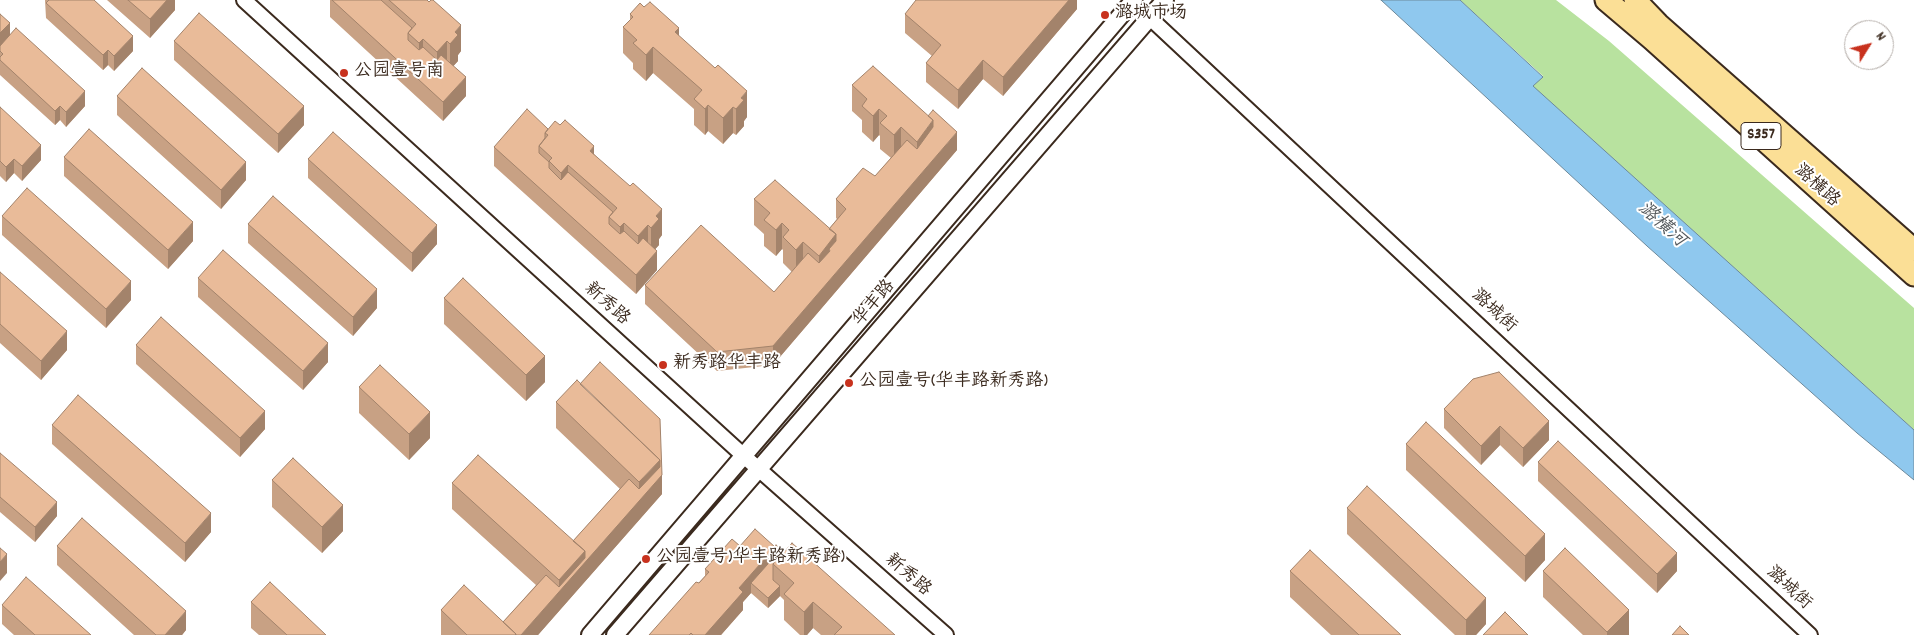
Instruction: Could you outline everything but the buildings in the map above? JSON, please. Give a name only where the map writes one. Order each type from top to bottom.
[{"type":"main road","name":"潞横路","points":[[1606,0],[1652,39],[1914,275]]},
{"type":"main road","name":"潞横路","points":[[1635,0],[1658,24],[1914,250]]},
{"type":"street","name":"新秀路","points":[[244,0],[758,469],[946,635]]},
{"type":"street","name":"华丰路","points":[[590,635],[745,457],[1134,0]]},
{"type":"street","name":"华丰路","points":[[615,635],[1165,0]]},
{"type":"street","name":"潞城街","points":[[1149,17],[1810,635]]},
{"type":"green space","points":[[1460,0],[1556,0],[1609,41],[1914,308],[1914,430],[1532,86],[1543,76]]},
{"type":"water","name":"潞横河","points":[[1381,0],[1460,0],[1543,77],[1533,86],[1914,430],[1914,480],[1857,433],[1647,246]]},
{"type":"place","name":"潞城市场","points":[[1105,15]]},
{"type":"place","name":"公园壹号南","points":[[344,73]]},
{"type":"place","name":"新秀路华丰路","points":[[663,365]]},
{"type":"place","name":"公园壹号(华丰路新秀路)","points":[[849,383]]},
{"type":"place","name":"公园壹号)华丰路新秀路)","points":[[646,559]]}]
